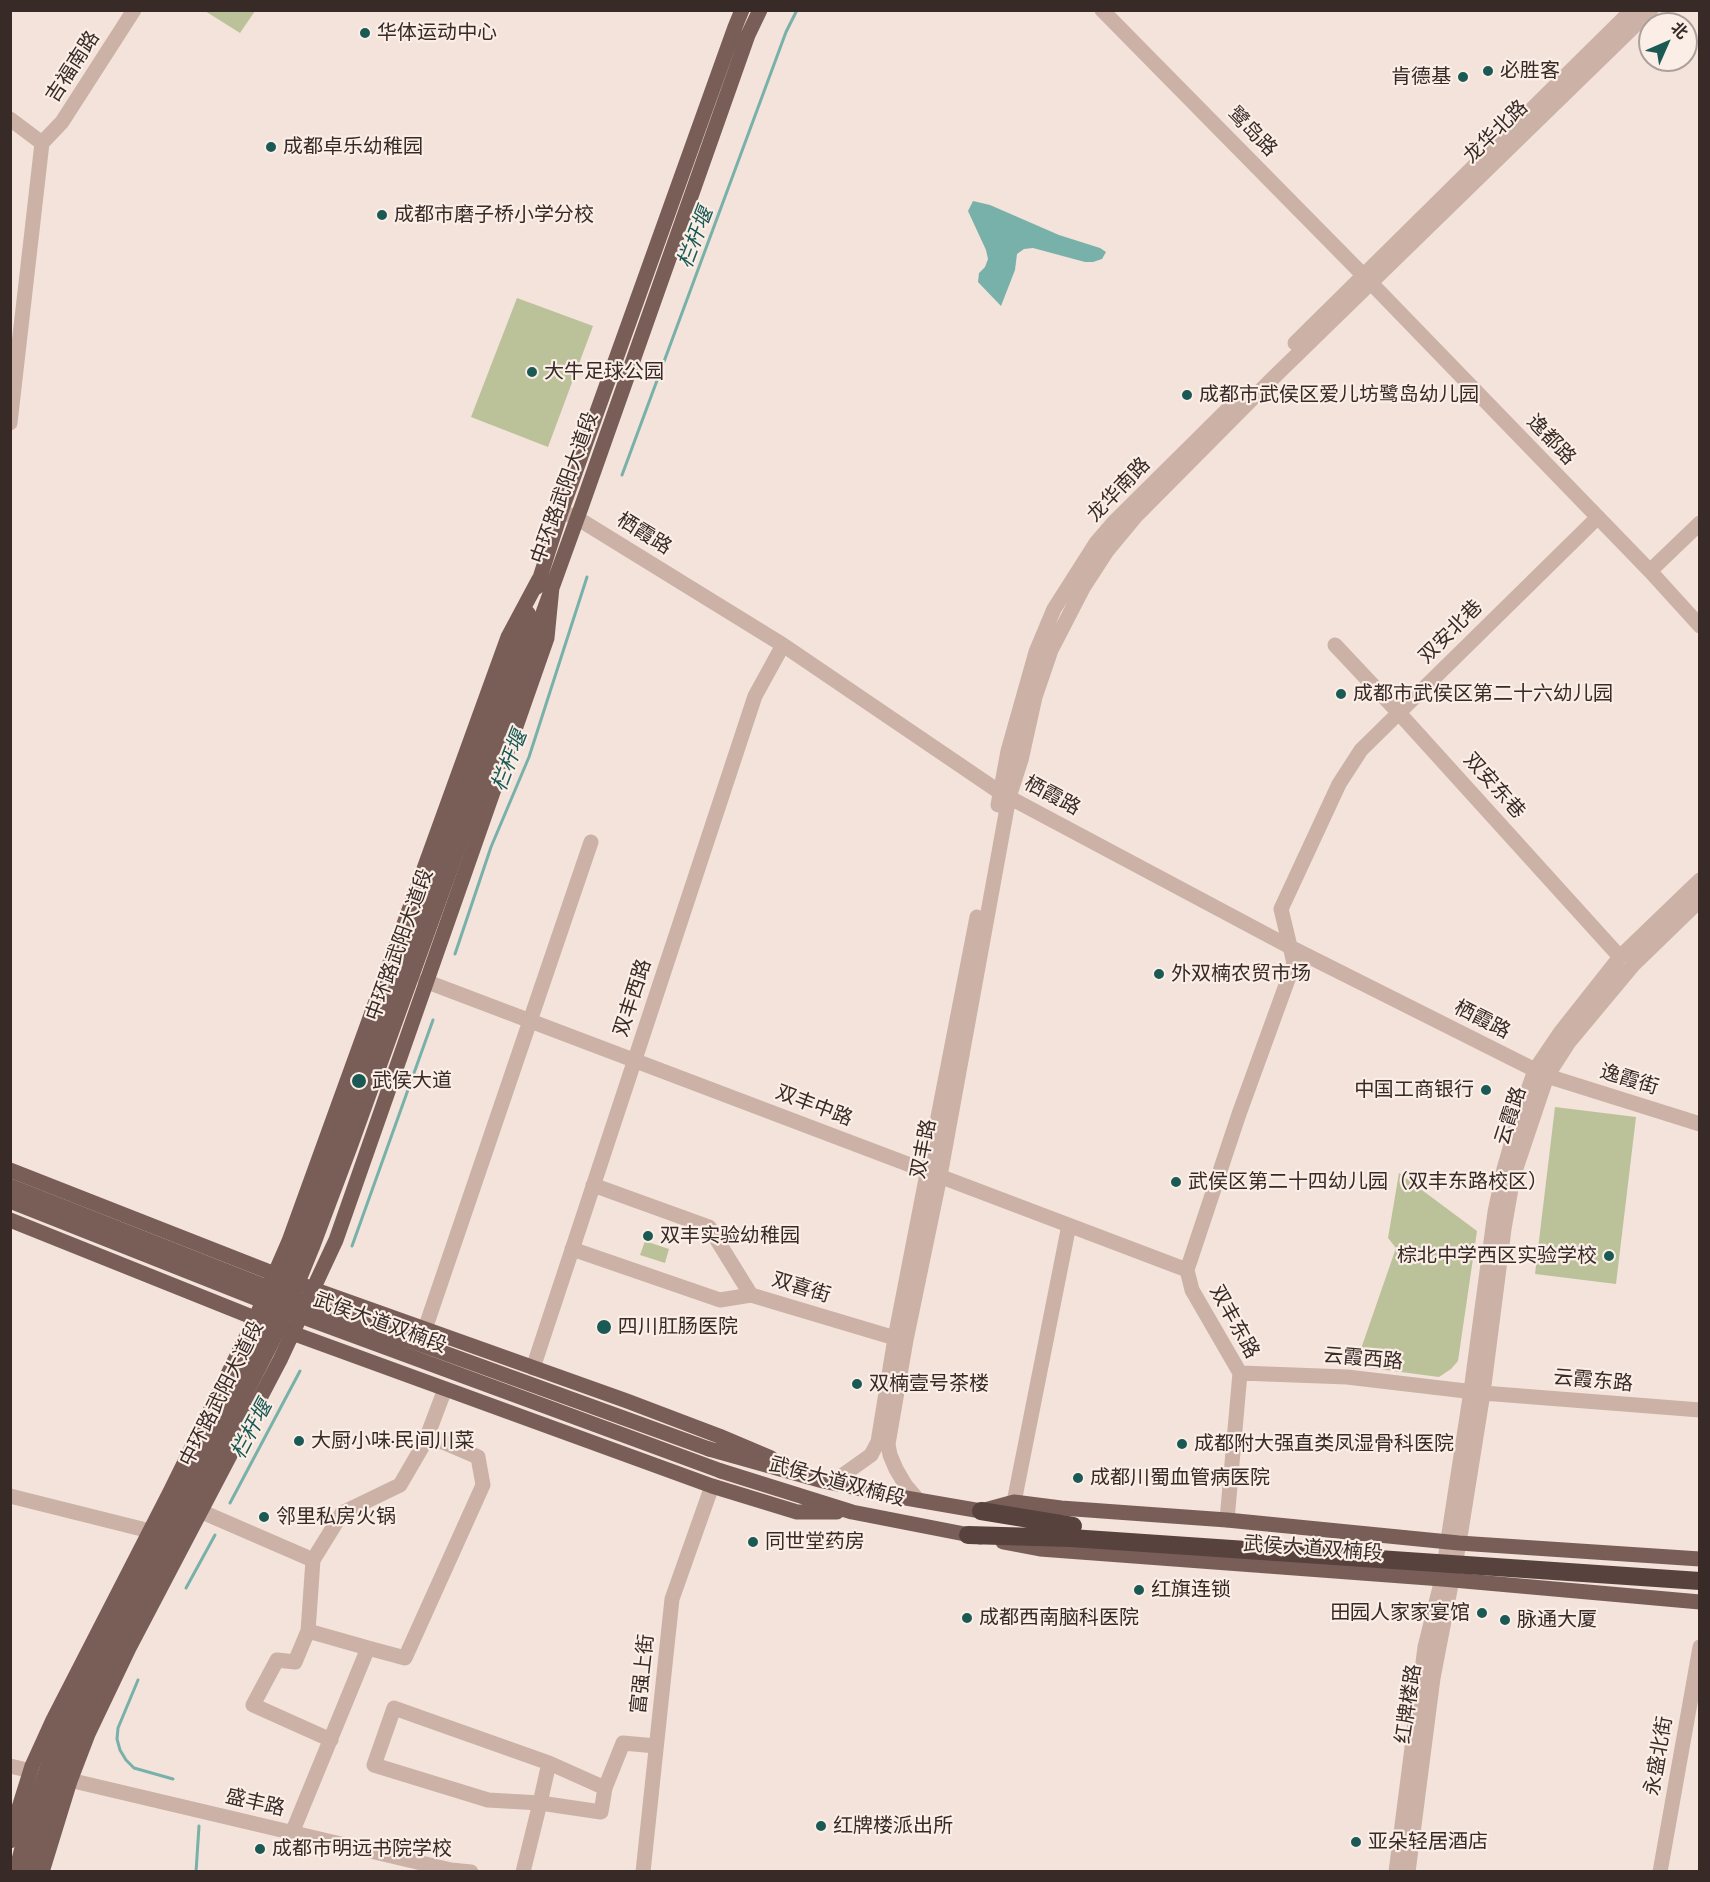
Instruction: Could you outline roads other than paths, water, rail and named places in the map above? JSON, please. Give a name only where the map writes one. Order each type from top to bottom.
[{"type":"highway","points":[[981,1511],[1072,1532],[1700,1581]]},
{"type":"highway","points":[[968,1535],[1072,1532],[1700,1569]]},
{"type":"main road","name":"中环路武阳大道段","points":[[546,583],[561,512],[742,10]]},
{"type":"main road","name":"中环路武阳大道段","points":[[28,1872],[70,1740],[281,1324],[312,1248],[346,1157],[546,583],[578,518],[744,46],[760,10]]},
{"type":"main road","points":[[42,1872],[87,1734],[292,1333],[336,1240],[547,638],[546,583]]},
{"type":"main road","points":[[10,1841],[31,1771],[62,1702],[150,1531],[275,1274],[289,1241],[508,637],[546,583]]},
{"type":"main road","name":"中环路武阳大道段","points":[[16,1872],[28,1822],[56,1743],[268,1321],[342,1134],[491,738]]},
{"type":"main road","points":[[10,1170],[313,1289],[719,1436],[828,1481]]},
{"type":"main road","name":"武侯大道双楠段","points":[[10,1186],[315,1306],[709,1449],[828,1481],[981,1511],[1014,1502],[1454,1542],[1700,1559]]},
{"type":"main road","name":"武侯大道双楠段","points":[[10,1201],[303,1317],[721,1471],[852,1512],[1040,1549],[1700,1602]]},
{"type":"main road","points":[[10,1220],[292,1333],[712,1486],[797,1512],[852,1512]]},
{"type":"street","name":"吉福南路","points":[[42,143],[63,122],[134,10]]},
{"type":"street","name":"鹭岛路","points":[[1102,10],[1367,279]]},
{"type":"street","name":"龙华北路","points":[[1367,279],[1632,10]]},
{"type":"street","name":"龙华北路","points":[[1367,279],[1651,10]]},
{"type":"street","points":[[10,119],[42,143],[10,423]]},
{"type":"street","name":"逸都路","points":[[1367,279],[1650,571],[1700,626]]},
{"type":"street","name":"龙华南路","points":[[1005,795],[1021,760],[1035,697],[1051,650],[1083,588],[1107,551],[1145,508],[1367,279]]},
{"type":"street","name":"栖霞路","points":[[561,512],[578,518],[783,645],[1005,795],[1290,947],[1541,1073]]},
{"type":"street","name":"双安北巷","points":[[1290,947],[1281,909],[1351,764],[1361,750],[1597,518]]},
{"type":"street","points":[[1650,571],[1700,523]]},
{"type":"street","name":"双丰西路","points":[[532,1368],[755,696],[783,645]]},
{"type":"street","name":"双安东巷","points":[[1335,645],[1620,957]]},
{"type":"street","name":"双丰路","points":[[918,1500],[896,1469],[888,1444],[934,1174],[1005,795]]},
{"type":"street","points":[[425,1329],[591,843]]},
{"type":"street","points":[[1541,1073],[1560,1033],[1620,957],[1700,880]]},
{"type":"street","name":"云霞路","points":[[1448,1580],[1504,1229],[1514,1177],[1541,1073],[1634,964],[1700,900]]},
{"type":"street","name":"双丰东路","points":[[1227,1520],[1240,1373],[1191,1290],[1187,1270],[1239,1114],[1294,963],[1290,947]]},
{"type":"street","name":"双丰中路","points":[[425,981],[1187,1270]]},
{"type":"street","name":"逸霞街","points":[[1541,1073],[1700,1124]]},
{"type":"street","name":"双丰路","points":[[828,1481],[871,1455],[878,1442],[895,1338],[934,1174]]},
{"type":"street","name":"双喜街","points":[[593,1185],[709,1227],[751,1295],[895,1338]]},
{"type":"street","points":[[1014,1502],[1069,1225]]},
{"type":"street","points":[[572,1249],[720,1300],[751,1295]]},
{"type":"street","name":"云霞西路","points":[[1240,1373],[1347,1377],[1477,1392]]},
{"type":"street","points":[[331,1740],[253,1705],[277,1660],[295,1662],[308,1631],[313,1560],[342,1513],[400,1485],[427,1435],[445,1389]]},
{"type":"street","name":"云霞东路","points":[[1477,1392],[1700,1410]]},
{"type":"street","points":[[308,1631],[405,1658],[483,1485],[478,1457],[427,1435]]},
{"type":"street","name":"富强上街","points":[[643,1872],[672,1599],[712,1486]]},
{"type":"street","points":[[10,1496],[150,1531]]},
{"type":"street","points":[[200,1511],[313,1560]]},
{"type":"street","name":"红牌楼路","points":[[1396,1872],[1425,1647],[1448,1580]]},
{"type":"street","name":"红牌楼路","points":[[1408,1872],[1448,1580]]},
{"type":"street","name":"永盛北街","points":[[1660,1872],[1700,1647]]},
{"type":"street","points":[[292,1833],[368,1648]]},
{"type":"street","points":[[605,1788],[549,1763],[394,1708],[374,1765],[488,1800],[540,1803],[601,1812],[605,1788],[623,1743],[656,1746]]},
{"type":"street","points":[[523,1872],[549,1763]]},
{"type":"street","name":"盛丰路","points":[[10,1766],[451,1871],[471,1872]]},
{"type":"water","points":[[973,201],[990,205],[1059,235],[1106,252],[1102,259],[1085,262],[1033,248],[1024,249],[1017,254],[1015,270],[1001,306],[978,282],[979,273],[985,267],[988,259],[968,211]]},
{"type":"waterway","name":"栏杆堰","points":[[622,475],[786,32],[797,10]]},
{"type":"waterway","name":"栏杆堰","points":[[455,954],[491,847],[529,757],[587,577]]},
{"type":"waterway","name":"栏杆堰","points":[[352,1246],[433,1020]]},
{"type":"waterway","name":"栏杆堰","points":[[230,1503],[300,1371]]},
{"type":"waterway","name":"栏杆堰","points":[[186,1588],[215,1535]]},
{"type":"waterway","name":"栏杆堰","points":[[138,1680],[118,1728],[117,1739],[120,1750],[134,1768],[173,1779]]},
{"type":"waterway","name":"栏杆堰","points":[[196,1872],[199,1826]]},
{"type":"place","name":"华体运动中心","points":[[365,33]]},
{"type":"place","name":"必胜客","points":[[1488,71]]},
{"type":"place","name":"肯德基","points":[[1463,77]]},
{"type":"place","name":"成都卓乐幼稚园","points":[[271,147]]},
{"type":"place","name":"成都市磨子桥小学分校","points":[[382,215]]},
{"type":"place","name":"大牛足球公园","points":[[532,372]]},
{"type":"place","name":"成都市武侯区爱儿坊鹭岛幼儿园","points":[[1187,395]]},
{"type":"place","name":"成都市武侯区第二十六幼儿园","points":[[1341,694]]},
{"type":"place","name":"外双楠农贸市场","points":[[1159,974]]},
{"type":"place","name":"武侯大道","points":[[359,1081]]},
{"type":"place","name":"中国工商银行","points":[[1486,1090]]},
{"type":"place","name":"武侯区第二十四幼儿园（双丰东路校区）","points":[[1176,1182]]},
{"type":"place","name":"双丰实验幼稚园","points":[[648,1236]]},
{"type":"place","name":"棕北中学西区实验学校","points":[[1609,1256]]},
{"type":"place","name":"四川肛肠医院","points":[[604,1327]]},
{"type":"place","name":"双楠壹号茶楼","points":[[857,1384]]},
{"type":"place","name":"大厨小味·民间川菜","points":[[299,1441]]},
{"type":"place","name":"成都附大强直类凤湿骨科医院","points":[[1182,1444]]},
{"type":"place","name":"成都川蜀血管病医院","points":[[1078,1478]]},
{"type":"place","name":"邻里私房火锅","points":[[264,1517]]},
{"type":"place","name":"同世堂药房","points":[[753,1542]]},
{"type":"place","name":"红旗连锁","points":[[1139,1590]]},
{"type":"place","name":"田园人家家宴馆","points":[[1482,1613]]},
{"type":"place","name":"成都西南脑科医院","points":[[967,1618]]},
{"type":"place","name":"脉通大厦","points":[[1505,1620]]},
{"type":"place","name":"红牌楼派出所","points":[[821,1826]]},
{"type":"place","name":"亚朵轻居酒店","points":[[1356,1842]]},
{"type":"place","name":"成都市明远书院学校","points":[[260,1849]]}]
